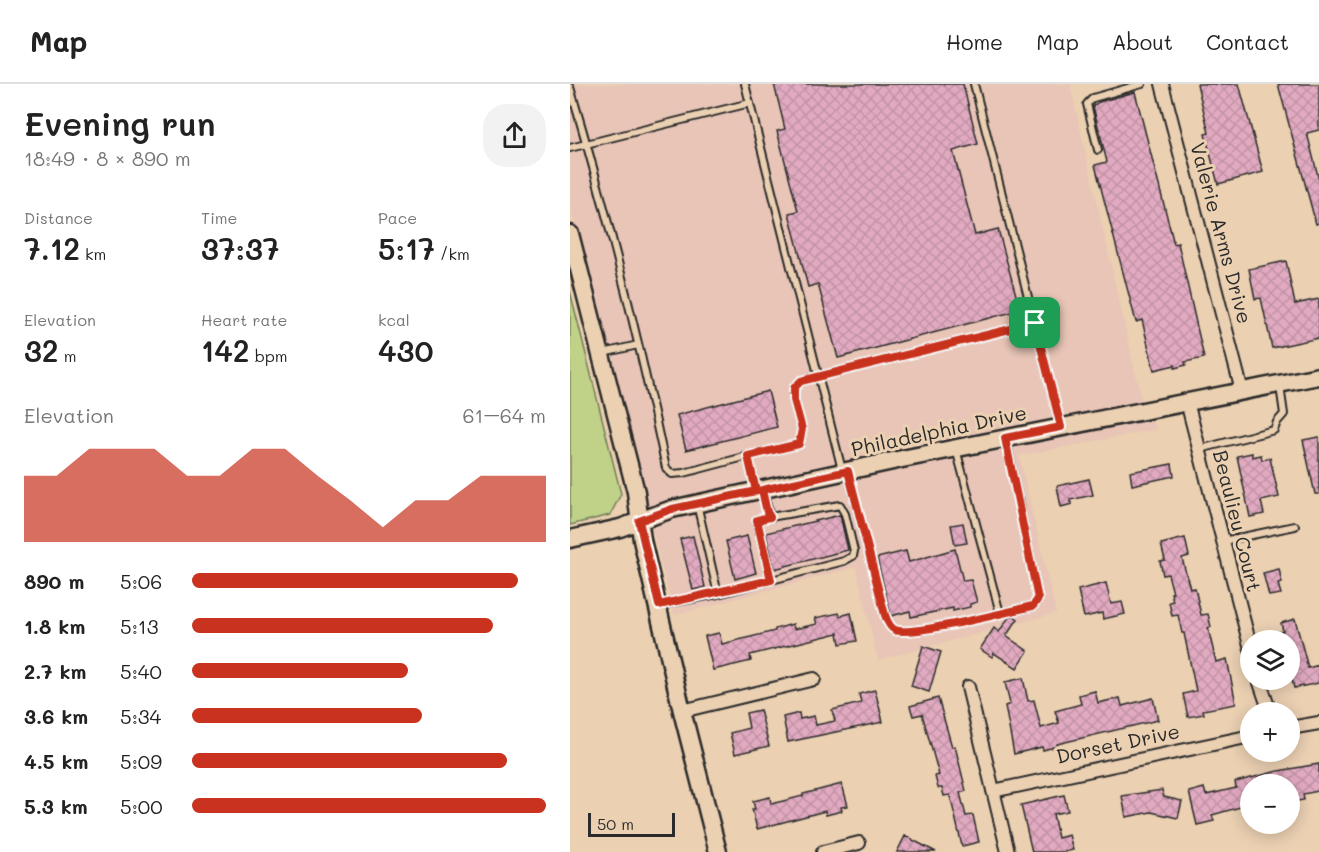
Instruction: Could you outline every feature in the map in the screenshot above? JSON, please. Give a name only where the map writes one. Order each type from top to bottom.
[{"type":"main road","points":[[570,234],[636,492],[639,521],[682,711],[718,852]]},
{"type":"main road","name":"Philadelphia Drive","points":[[570,539],[620,528],[672,509],[759,490],[1005,438],[1319,376]]},
{"type":"street","name":"Valerie Arms Drive","points":[[1162,84],[1242,391]]},
{"type":"street","name":"Beaulieu Court","points":[[1187,402],[1246,630]]},
{"type":"street","points":[[682,711],[814,679]]},
{"type":"street","points":[[968,687],[1008,852]]},
{"type":"street","points":[[1300,726],[1319,723]]},
{"type":"street","name":"Dorset Drive","points":[[993,791],[1240,738]]},
{"type":"street","points":[[823,852],[859,843]]},
{"type":"lane","points":[[745,84],[818,376],[885,615],[894,630],[906,632],[930,629],[1033,606],[1038,599],[1005,438]]},
{"type":"lane","points":[[974,84],[1061,427]]},
{"type":"lane","points":[[1098,150],[1087,104],[1093,98],[1142,84]]},
{"type":"lane","points":[[570,87],[638,345],[666,468],[672,474],[799,444],[802,429],[794,400],[794,388],[801,381],[1035,323]]},
{"type":"lane","points":[[570,148],[750,103]]},
{"type":"lane","points":[[600,354],[638,345]]},
{"type":"lane","points":[[1199,450],[1274,430],[1284,414],[1279,384]]},
{"type":"lane","points":[[956,448],[1000,613]]},
{"type":"lane","points":[[748,456],[770,517]]},
{"type":"lane","points":[[697,504],[718,594]]},
{"type":"lane","points":[[659,605],[718,594],[771,580],[850,559],[854,551],[845,514],[840,505],[757,520],[771,580]]},
{"type":"lane","points":[[1222,542],[1295,526]]},
{"type":"shaded area","points":[[570,84],[1070,84],[1144,411],[1157,429],[1019,456],[1056,613],[878,660],[856,567],[674,615],[570,206]]},
{"type":"green space","points":[[570,291],[621,494],[610,515],[570,525]]},
{"type":"building","points":[[774,84],[963,84],[978,144],[953,151],[975,235],[998,229],[1020,310],[838,358],[818,284],[808,287],[789,213],[798,211],[777,131],[785,129]]},
{"type":"building","points":[[1197,84],[1239,84],[1263,172],[1218,184],[1205,134],[1209,133]]},
{"type":"building","points":[[1278,84],[1319,84],[1319,130],[1307,133],[1319,180],[1319,223],[1316,224]]},
{"type":"building","points":[[1135,92],[1174,244],[1178,243],[1204,358],[1185,362],[1186,365],[1175,368],[1175,365],[1154,370],[1142,320],[1136,322],[1095,165],[1107,162],[1093,106],[1099,102]]},
{"type":"building","points":[[1286,261],[1295,304],[1319,299],[1319,338],[1272,348],[1261,298],[1255,299],[1249,269]]},
{"type":"building","points":[[768,391],[777,427],[686,450],[677,415]]},
{"type":"building","points":[[1319,437],[1319,494],[1315,494],[1303,440]]},
{"type":"building","points":[[1252,453],[1252,457],[1261,455],[1262,460],[1270,458],[1279,497],[1261,501],[1264,514],[1250,517],[1237,456]]},
{"type":"building","points":[[1172,464],[1174,476],[1132,485],[1130,472]]},
{"type":"building","points":[[1089,479],[1093,495],[1070,500],[1072,504],[1061,507],[1057,486]]},
{"type":"building","points":[[840,515],[848,550],[774,569],[766,533]]},
{"type":"building","points":[[963,523],[967,543],[955,545],[951,525]]},
{"type":"building","points":[[693,536],[705,587],[693,590],[680,539]]},
{"type":"building","points":[[747,536],[756,573],[735,579],[726,541]]},
{"type":"building","points":[[1185,538],[1189,556],[1182,558],[1190,589],[1195,588],[1201,615],[1208,614],[1211,627],[1208,628],[1216,662],[1227,659],[1236,704],[1203,710],[1204,714],[1188,717],[1183,694],[1196,691],[1184,633],[1182,633],[1178,615],[1172,616],[1169,602],[1173,601],[1171,593],[1173,593],[1168,574],[1163,575],[1160,561],[1165,560],[1161,544]]},
{"type":"building","points":[[955,549],[963,581],[971,580],[977,602],[970,604],[970,607],[953,611],[953,608],[911,617],[910,611],[891,616],[877,558],[906,551],[909,562]]},
{"type":"building","points":[[1279,569],[1282,583],[1278,584],[1281,594],[1269,596],[1263,573]]},
{"type":"building","points":[[1106,583],[1111,604],[1122,602],[1125,614],[1103,619],[1102,613],[1084,617],[1078,590]]},
{"type":"building","points":[[839,613],[840,616],[851,613],[857,641],[840,644],[838,633],[750,655],[751,661],[713,670],[705,636],[719,633],[722,644],[775,631],[775,629],[793,624],[794,629],[817,624],[815,618]]},
{"type":"building","points":[[1014,616],[1018,619],[1006,636],[1028,651],[1017,668],[994,653],[992,657],[980,649],[994,628],[999,632],[1009,617]]},
{"type":"building","points":[[1295,619],[1298,630],[1283,630],[1281,623]]},
{"type":"building","points":[[1300,638],[1308,668],[1319,665],[1319,683],[1300,687]]},
{"type":"building","points":[[923,646],[941,652],[929,692],[911,686]]},
{"type":"building","points":[[1023,678],[1028,701],[1034,700],[1041,728],[1059,723],[1055,711],[1081,704],[1079,695],[1095,691],[1098,703],[1120,698],[1122,706],[1153,698],[1158,720],[1057,744],[1058,746],[1043,750],[1042,747],[1014,754],[1005,706],[1010,704],[1005,682]]},
{"type":"building","points":[[875,690],[883,722],[788,742],[783,717],[799,713],[800,719],[814,716],[816,725],[835,721],[832,710],[861,703],[859,694]]},
{"type":"building","points":[[938,698],[952,747],[955,746],[966,791],[960,793],[966,816],[973,815],[979,842],[962,846],[950,795],[944,796],[942,788],[938,788],[935,776],[939,775],[922,714],[913,716],[910,706]]},
{"type":"building","points":[[760,710],[769,746],[735,754],[730,733],[749,728],[746,713]]},
{"type":"building","points":[[1319,764],[1319,791],[1303,794],[1304,800],[1300,801],[1300,774],[1266,774]]},
{"type":"building","points":[[1240,781],[1240,807],[1212,815],[1214,821],[1197,825],[1189,792],[1204,788],[1206,795],[1236,788],[1235,782]]},
{"type":"building","points":[[842,784],[848,806],[841,807],[842,811],[826,815],[825,811],[757,829],[752,809],[755,809],[753,801],[770,797],[771,804]]},
{"type":"building","points":[[1162,790],[1164,797],[1182,801],[1178,818],[1151,812],[1126,817],[1122,796]]},
{"type":"building","points":[[1064,795],[1068,811],[1053,814],[1058,838],[1069,835],[1073,850],[1032,852],[1021,805]]},
{"type":"building","points":[[905,836],[936,852],[897,852]]},
{"type":"route","points":[[1035,323],[1061,427],[1005,438],[1038,599],[1036,604],[930,629],[906,632],[894,630],[885,615],[848,471],[762,490],[770,517],[757,520],[771,580],[718,594],[659,605],[639,521],[672,509],[756,491],[748,456],[799,444],[802,429],[794,400],[794,388],[801,381],[1035,323]]}]
